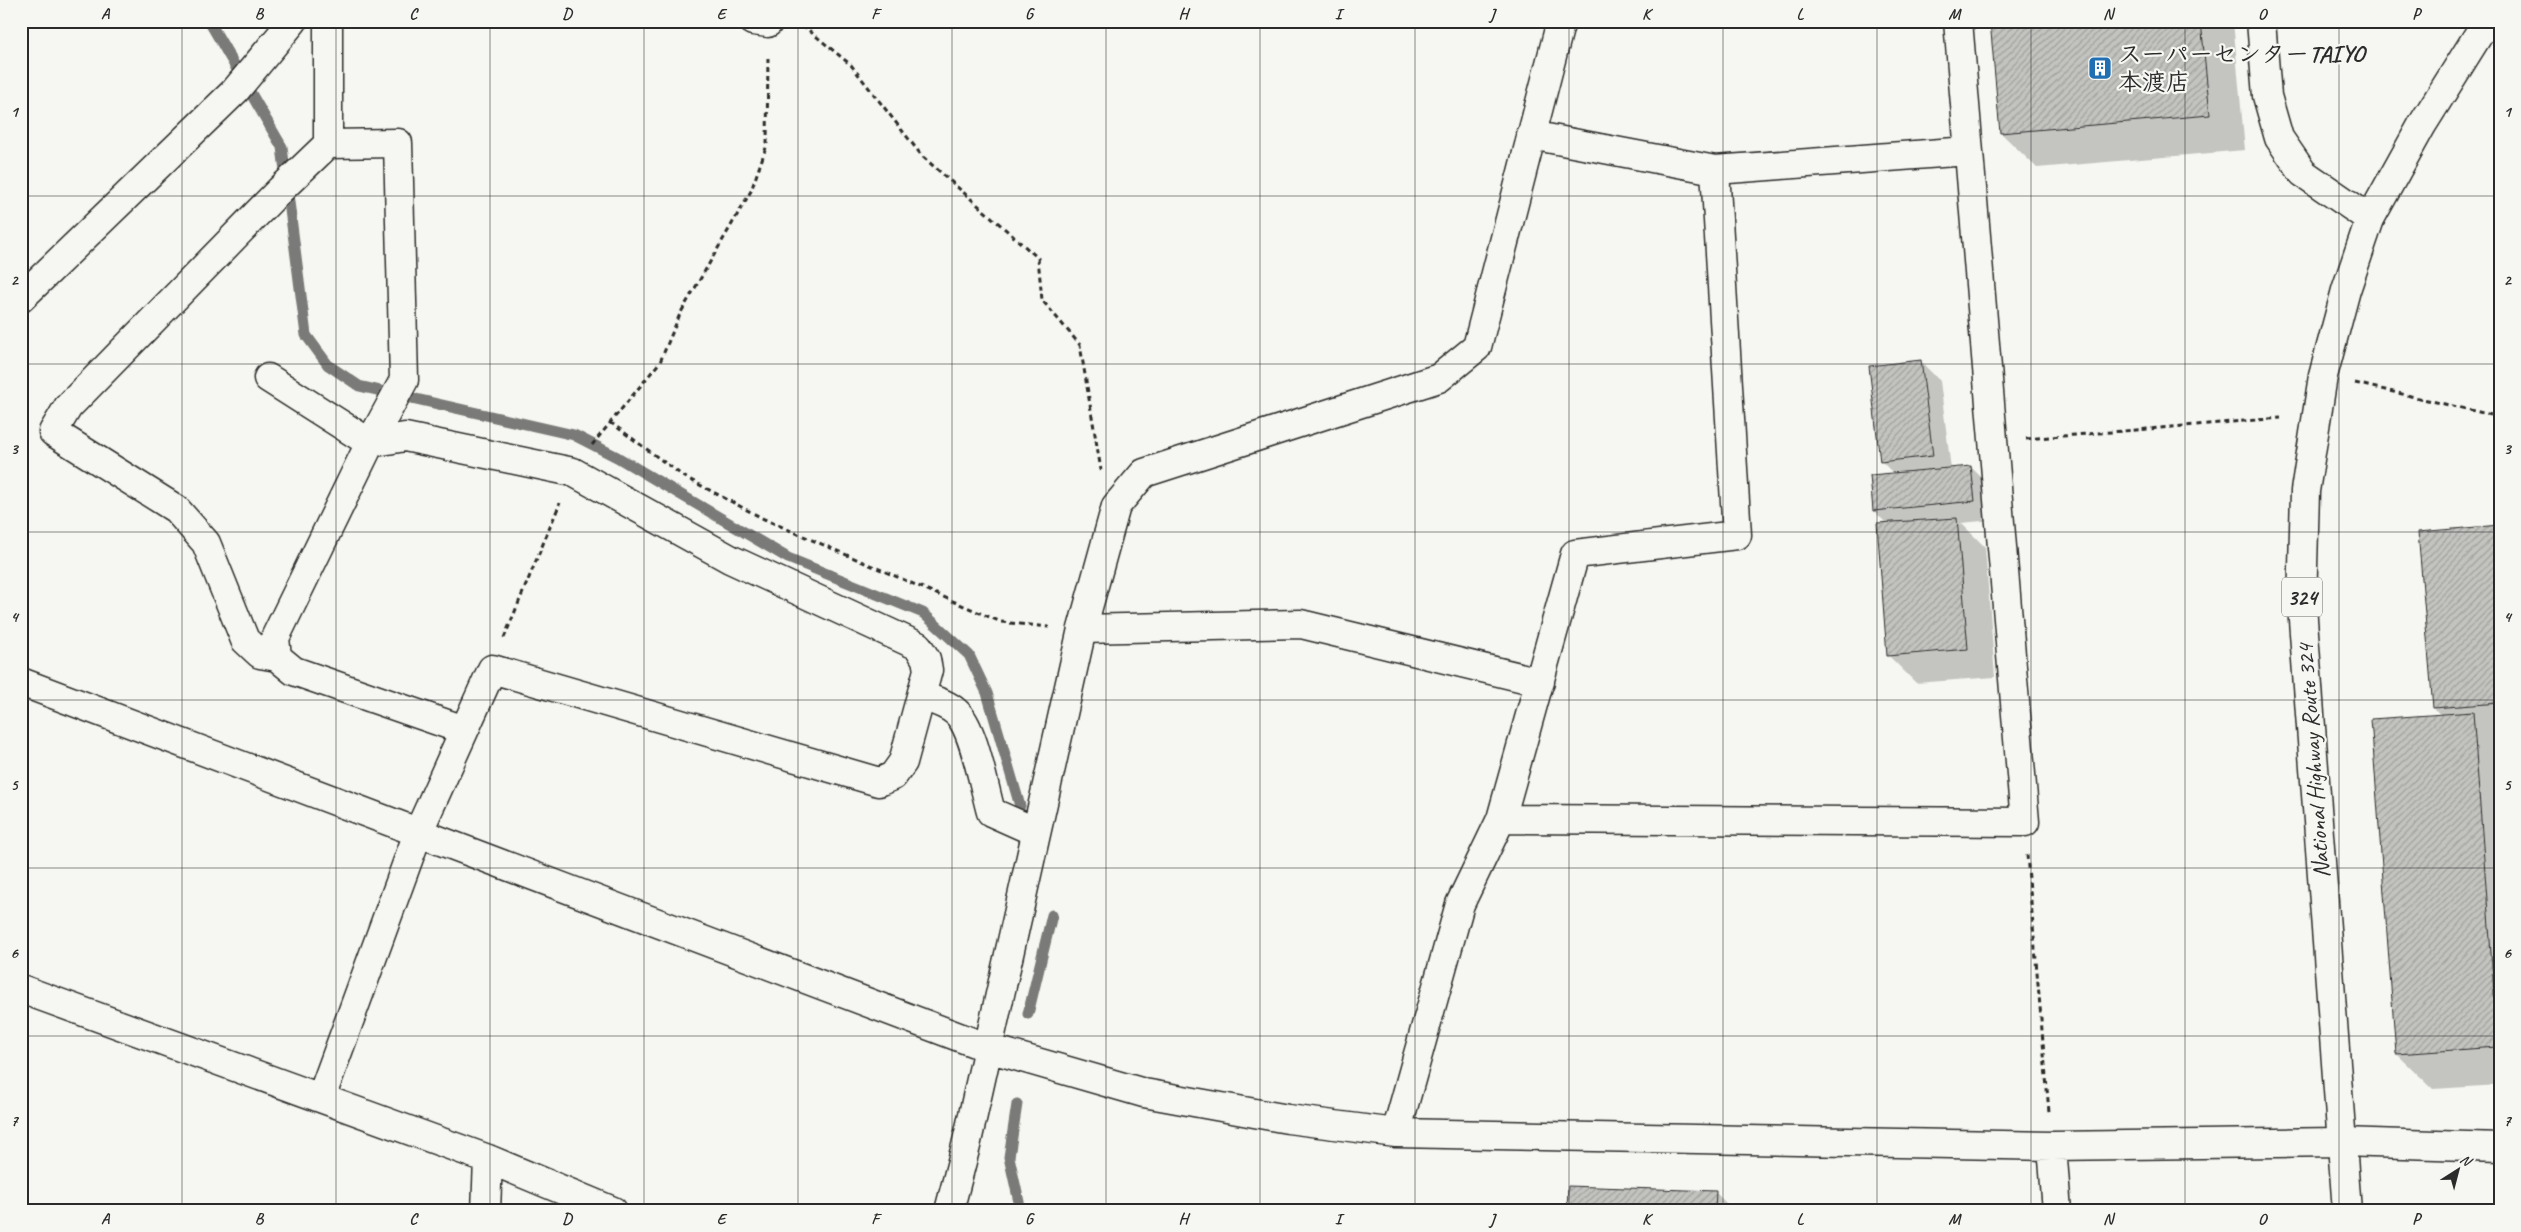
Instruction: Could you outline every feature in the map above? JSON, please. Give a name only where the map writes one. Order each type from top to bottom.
[{"type":"main road","points":[[21,298],[235,91],[294,21]]},
{"type":"main road","points":[[328,21],[328,144]]},
{"type":"main road","points":[[949,1211],[966,1146],[1082,629],[1116,506],[1144,473],[1439,378],[1477,347],[1561,21]]},
{"type":"main road","points":[[1501,819],[2025,822],[1958,21]]},
{"type":"main road","points":[[2260,21],[2267,96],[2279,138],[2303,173],[2370,220]]},
{"type":"main road","name":"National Highway Route 324","points":[[2347,1211],[2302,606],[2305,491],[2323,376],[2346,290],[2370,220],[2422,125],[2487,21]]},
{"type":"main road","points":[[1531,135],[1715,170],[1968,151]]},
{"type":"main road","points":[[277,657],[275,638],[370,442],[404,380],[398,143],[328,144],[280,190],[68,407],[52,432],[176,509],[206,542],[245,640],[260,654],[277,657],[294,671],[464,730]]},
{"type":"main road","points":[[1396,1133],[1460,904],[1501,819],[1576,554],[1737,535],[1715,170]]},
{"type":"main road","points":[[268,378],[370,442],[405,437],[573,472],[730,559],[918,646],[926,659],[928,670],[903,762],[893,776],[878,782],[492,668],[418,834],[321,1098]]},
{"type":"main road","points":[[1082,629],[1301,624],[1540,682]]},
{"type":"main road","points":[[21,682],[418,834],[988,1048],[1144,1093],[1288,1119],[1396,1133],[2052,1146],[2341,1142],[2500,1147]]},
{"type":"main road","points":[[921,696],[944,704],[957,712],[968,726],[991,812],[1036,832]]},
{"type":"main road","points":[[21,989],[488,1159],[613,1211]]},
{"type":"main road","points":[[2052,1146],[2057,1211]]},
{"type":"main road","points":[[486,1211],[488,1159]]},
{"type":"path","points":[[604,430],[660,362],[680,314],[751,191],[766,145],[761,22],[806,28],[851,65],[922,156],[1038,258],[1042,300],[1080,345],[1102,475],[1116,506]]},
{"type":"path","points":[[2323,376],[2500,418]]},
{"type":"path","points":[[1993,441],[2317,415]]},
{"type":"path","points":[[610,422],[683,476],[764,519],[1001,622],[1082,629]]},
{"type":"path","points":[[492,668],[573,472]]},
{"type":"path","points":[[2025,822],[2052,1146]]},
{"type":"building","name":"スーパーセンターTAIYO 本渡店","points":[[1990,21],[2201,21],[2210,115],[2000,133]]},
{"type":"building","points":[[1921,360],[1933,456],[1880,462],[1869,366]]},
{"type":"building","points":[[1971,466],[1975,501],[1873,511],[1870,475]]},
{"type":"building","points":[[1957,518],[1968,649],[1887,656],[1877,523]]},
{"type":"building","points":[[2500,525],[2500,703],[2433,708],[2418,532]]},
{"type":"building","points":[[2473,712],[2498,1047],[2396,1054],[2371,719]]},
{"type":"building","points":[[1568,1186],[1716,1191],[1715,1211],[1567,1211]]},
{"type":"waterway","points":[[209,21],[282,147],[306,335],[328,365],[359,386],[574,435],[617,457],[788,558],[923,613],[969,655],[987,693],[1020,806]]},
{"type":"waterway","points":[[1028,1014],[1052,915]]},
{"type":"waterway","points":[[1017,1104],[1009,1157],[1021,1211]]},
{"type":"place","name":"スーパーセンターTAIYO 本渡店","points":[[2100,68]]}]
